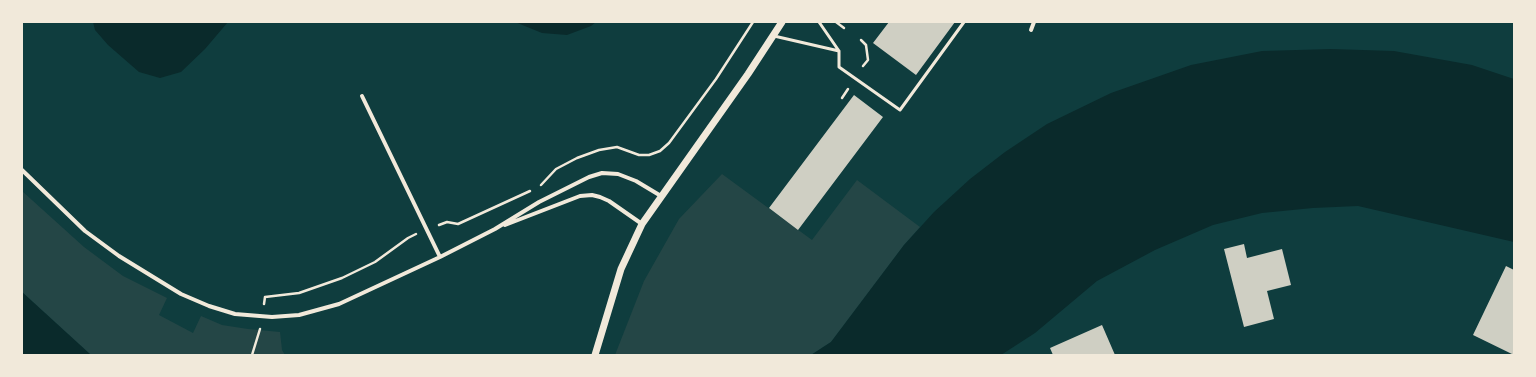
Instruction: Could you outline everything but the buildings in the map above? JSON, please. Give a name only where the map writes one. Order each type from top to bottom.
[{"type":"street","points":[[595,355],[621,269],[642,224],[748,74],[782,22]]},
{"type":"street","points":[[1031,30],[1034,22]]},
{"type":"street","points":[[362,96],[440,257]]},
{"type":"street","points":[[22,170],[80,227],[118,256],[181,294],[209,306],[235,314],[272,317],[299,315],[339,304],[440,257],[495,229],[561,190],[589,177],[602,173],[612,173],[625,176],[661,196]]},
{"type":"street","points":[[495,229],[580,196],[592,195],[609,201],[642,224]]},
{"type":"lane","points":[[819,22],[839,51],[839,67],[900,110],[964,22]]},
{"type":"lane","points":[[773,35],[839,51]]},
{"type":"path","points":[[440,225],[447,222],[458,224],[542,184],[556,169],[577,158],[599,150],[617,147],[639,155],[649,155],[660,151],[669,143],[716,79],[753,22]]},
{"type":"path","points":[[836,22],[844,28]]},
{"type":"path","points":[[860,40],[866,45],[868,60],[863,66]]},
{"type":"path","points":[[842,98],[848,90]]},
{"type":"path","points":[[265,297],[299,293],[342,278],[386,254],[411,236]]},
{"type":"path","points":[[252,355],[259,332]]},
{"type":"shaded area","points":[[93,22],[228,22],[205,49],[181,72],[160,78],[139,72],[108,45],[95,30]]},
{"type":"shaded area","points":[[515,22],[596,22],[591,26],[567,35],[542,33]]},
{"type":"shaded area","points":[[1331,49],[1394,51],[1472,65],[1514,79],[1514,242],[1358,206],[1313,208],[1262,213],[1213,225],[1155,250],[1097,281],[1035,333],[1001,355],[811,355],[831,342],[904,245],[934,212],[970,179],[1005,152],[1047,124],[1111,93],[1191,65],[1262,51]]},
{"type":"shaded area","points":[[722,174],[812,240],[857,180],[920,227],[904,245],[831,342],[811,355],[615,355],[644,281],[679,219]]},
{"type":"shaded area","points":[[22,191],[84,247],[123,276],[167,298],[159,315],[193,333],[201,316],[222,325],[280,332],[282,350],[285,355],[91,355],[22,292]]},
{"type":"shaded area","points":[[22,292],[91,355],[22,355]]}]
